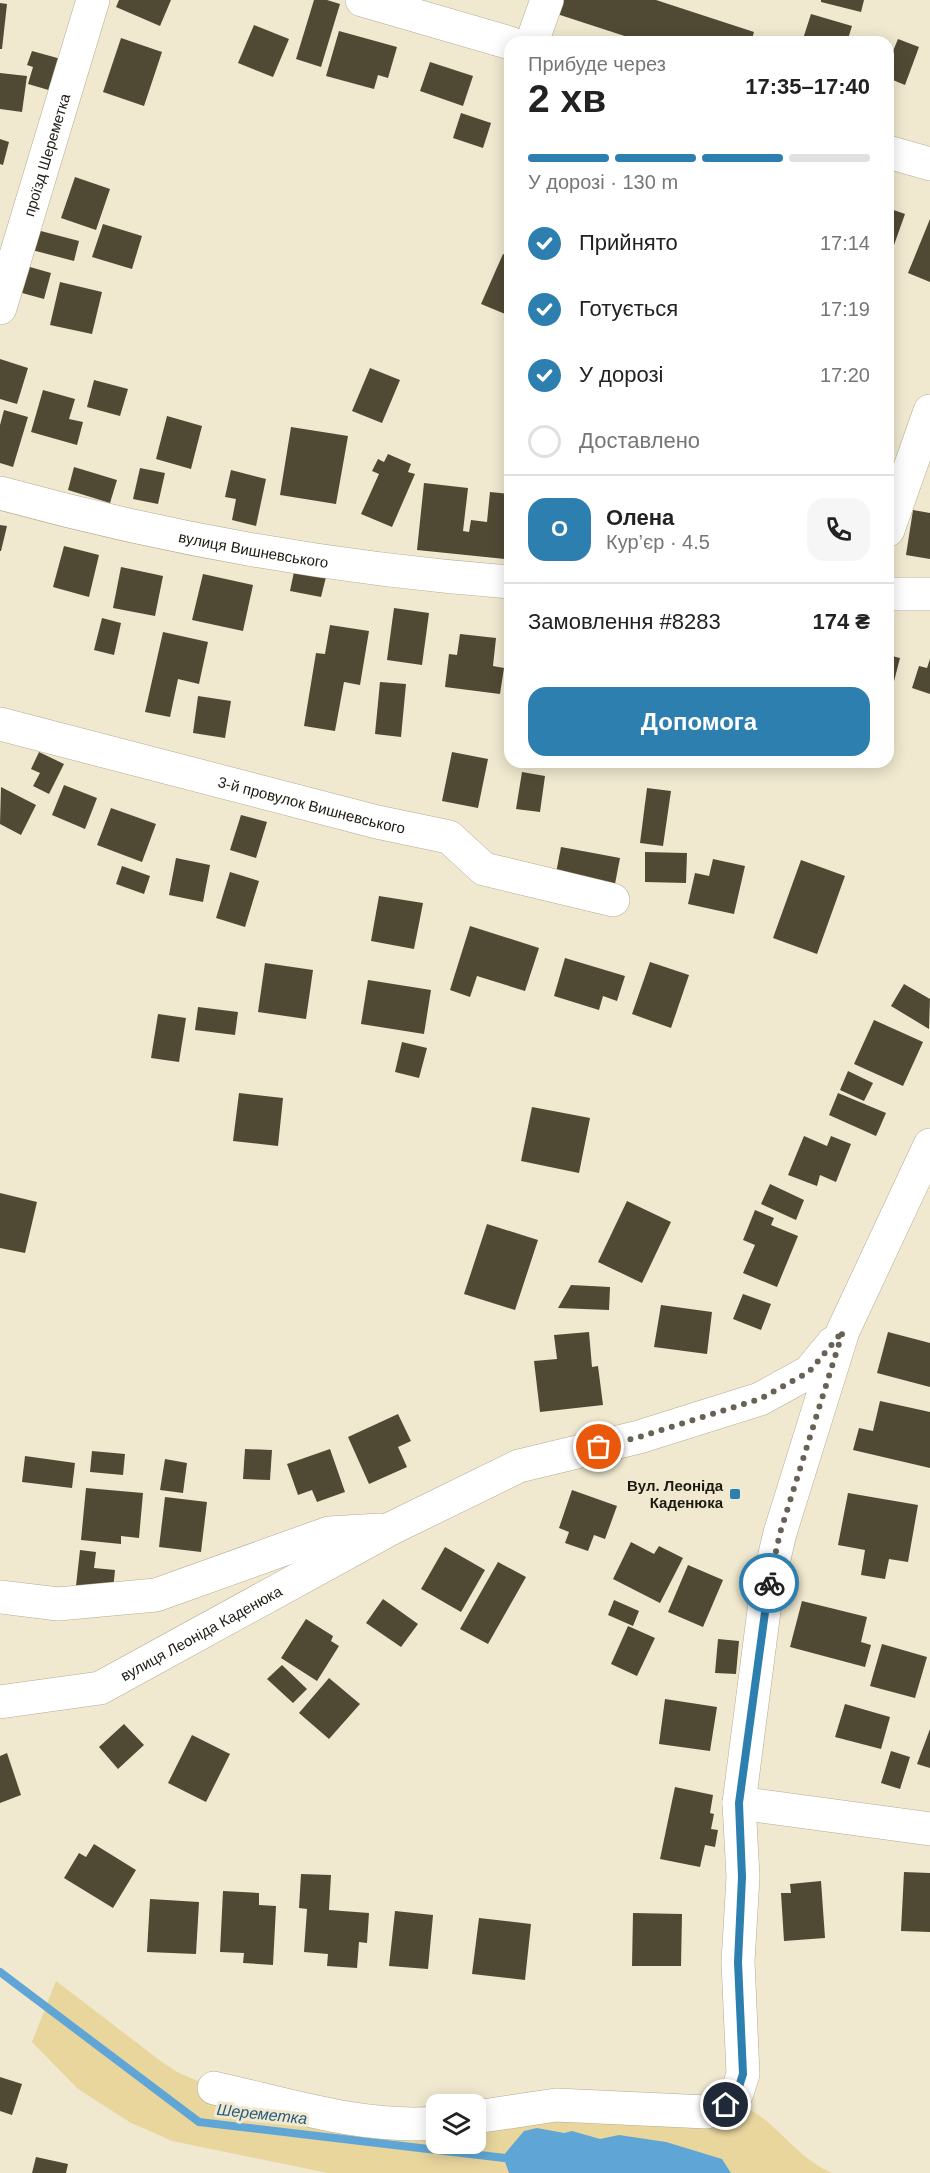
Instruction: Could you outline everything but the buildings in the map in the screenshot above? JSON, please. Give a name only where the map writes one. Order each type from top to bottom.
[{"type":"street","name":"проїзд Шереметка","points":[[0,308],[93,0]]},
{"type":"street","points":[[363,0],[504,41]]},
{"type":"street","points":[[534,36],[548,0]]},
{"type":"street","points":[[894,154],[930,164]]},
{"type":"street","points":[[894,513],[930,411]]},
{"type":"street","name":"вулиця Вишневського","points":[[0,493],[66,511],[280,556],[440,577],[504,582]]},
{"type":"street","points":[[894,594],[930,594]]},
{"type":"street","name":"3-й провулок Вишневського","points":[[0,724],[377,822],[449,837],[484,869],[613,900]]},
{"type":"street","name":"вулиця Леоніда Каденюка","points":[[486,2115],[535,2107],[579,2104],[707,2112],[726,2105],[737,2093],[743,2074],[738,1962],[742,1877],[739,1803],[765,1603],[772,1567],[783,1523],[843,1331],[930,1145]]},
{"type":"street","name":"вулиця Леоніда Каденюка","points":[[0,1702],[100,1688],[390,1529],[519,1466],[639,1437],[760,1399],[809,1372],[843,1331]]},
{"type":"street","name":"вулиця Леоніда Каденюка","points":[[0,1596],[58,1604],[156,1595],[329,1533],[390,1529]]},
{"type":"street","points":[[739,1803],[930,1829]]},
{"type":"street","points":[[214,2088],[360,2120],[413,2125],[426,2124]]},
{"type":"shaded area","points":[[56,1981],[177,2072],[214,2088],[426,2121],[426,2154],[486,2154],[486,2117],[745,2107],[767,2122],[808,2159],[832,2173],[328,2173],[172,2141],[131,2123],[78,2089],[32,2042]]},
{"type":"water","points":[[537,2128],[564,2133],[572,2131],[600,2139],[619,2135],[666,2142],[722,2159],[731,2173],[509,2173],[503,2156],[524,2131]]},
{"type":"waterway","name":"Шереметка","points":[[0,1972],[199,2122],[513,2159]]},
{"type":"way so far","points":[[599,1447],[639,1437],[760,1399],[809,1372],[843,1331],[780,1533],[769,1583]]},
{"type":"place","name":"Вул. Леоніда Каденюка","points":[[735,1494]]},
{"type":"route","points":[[726,2105],[737,2093],[743,2074],[738,1962],[742,1877],[739,1803],[769,1583]]}]
